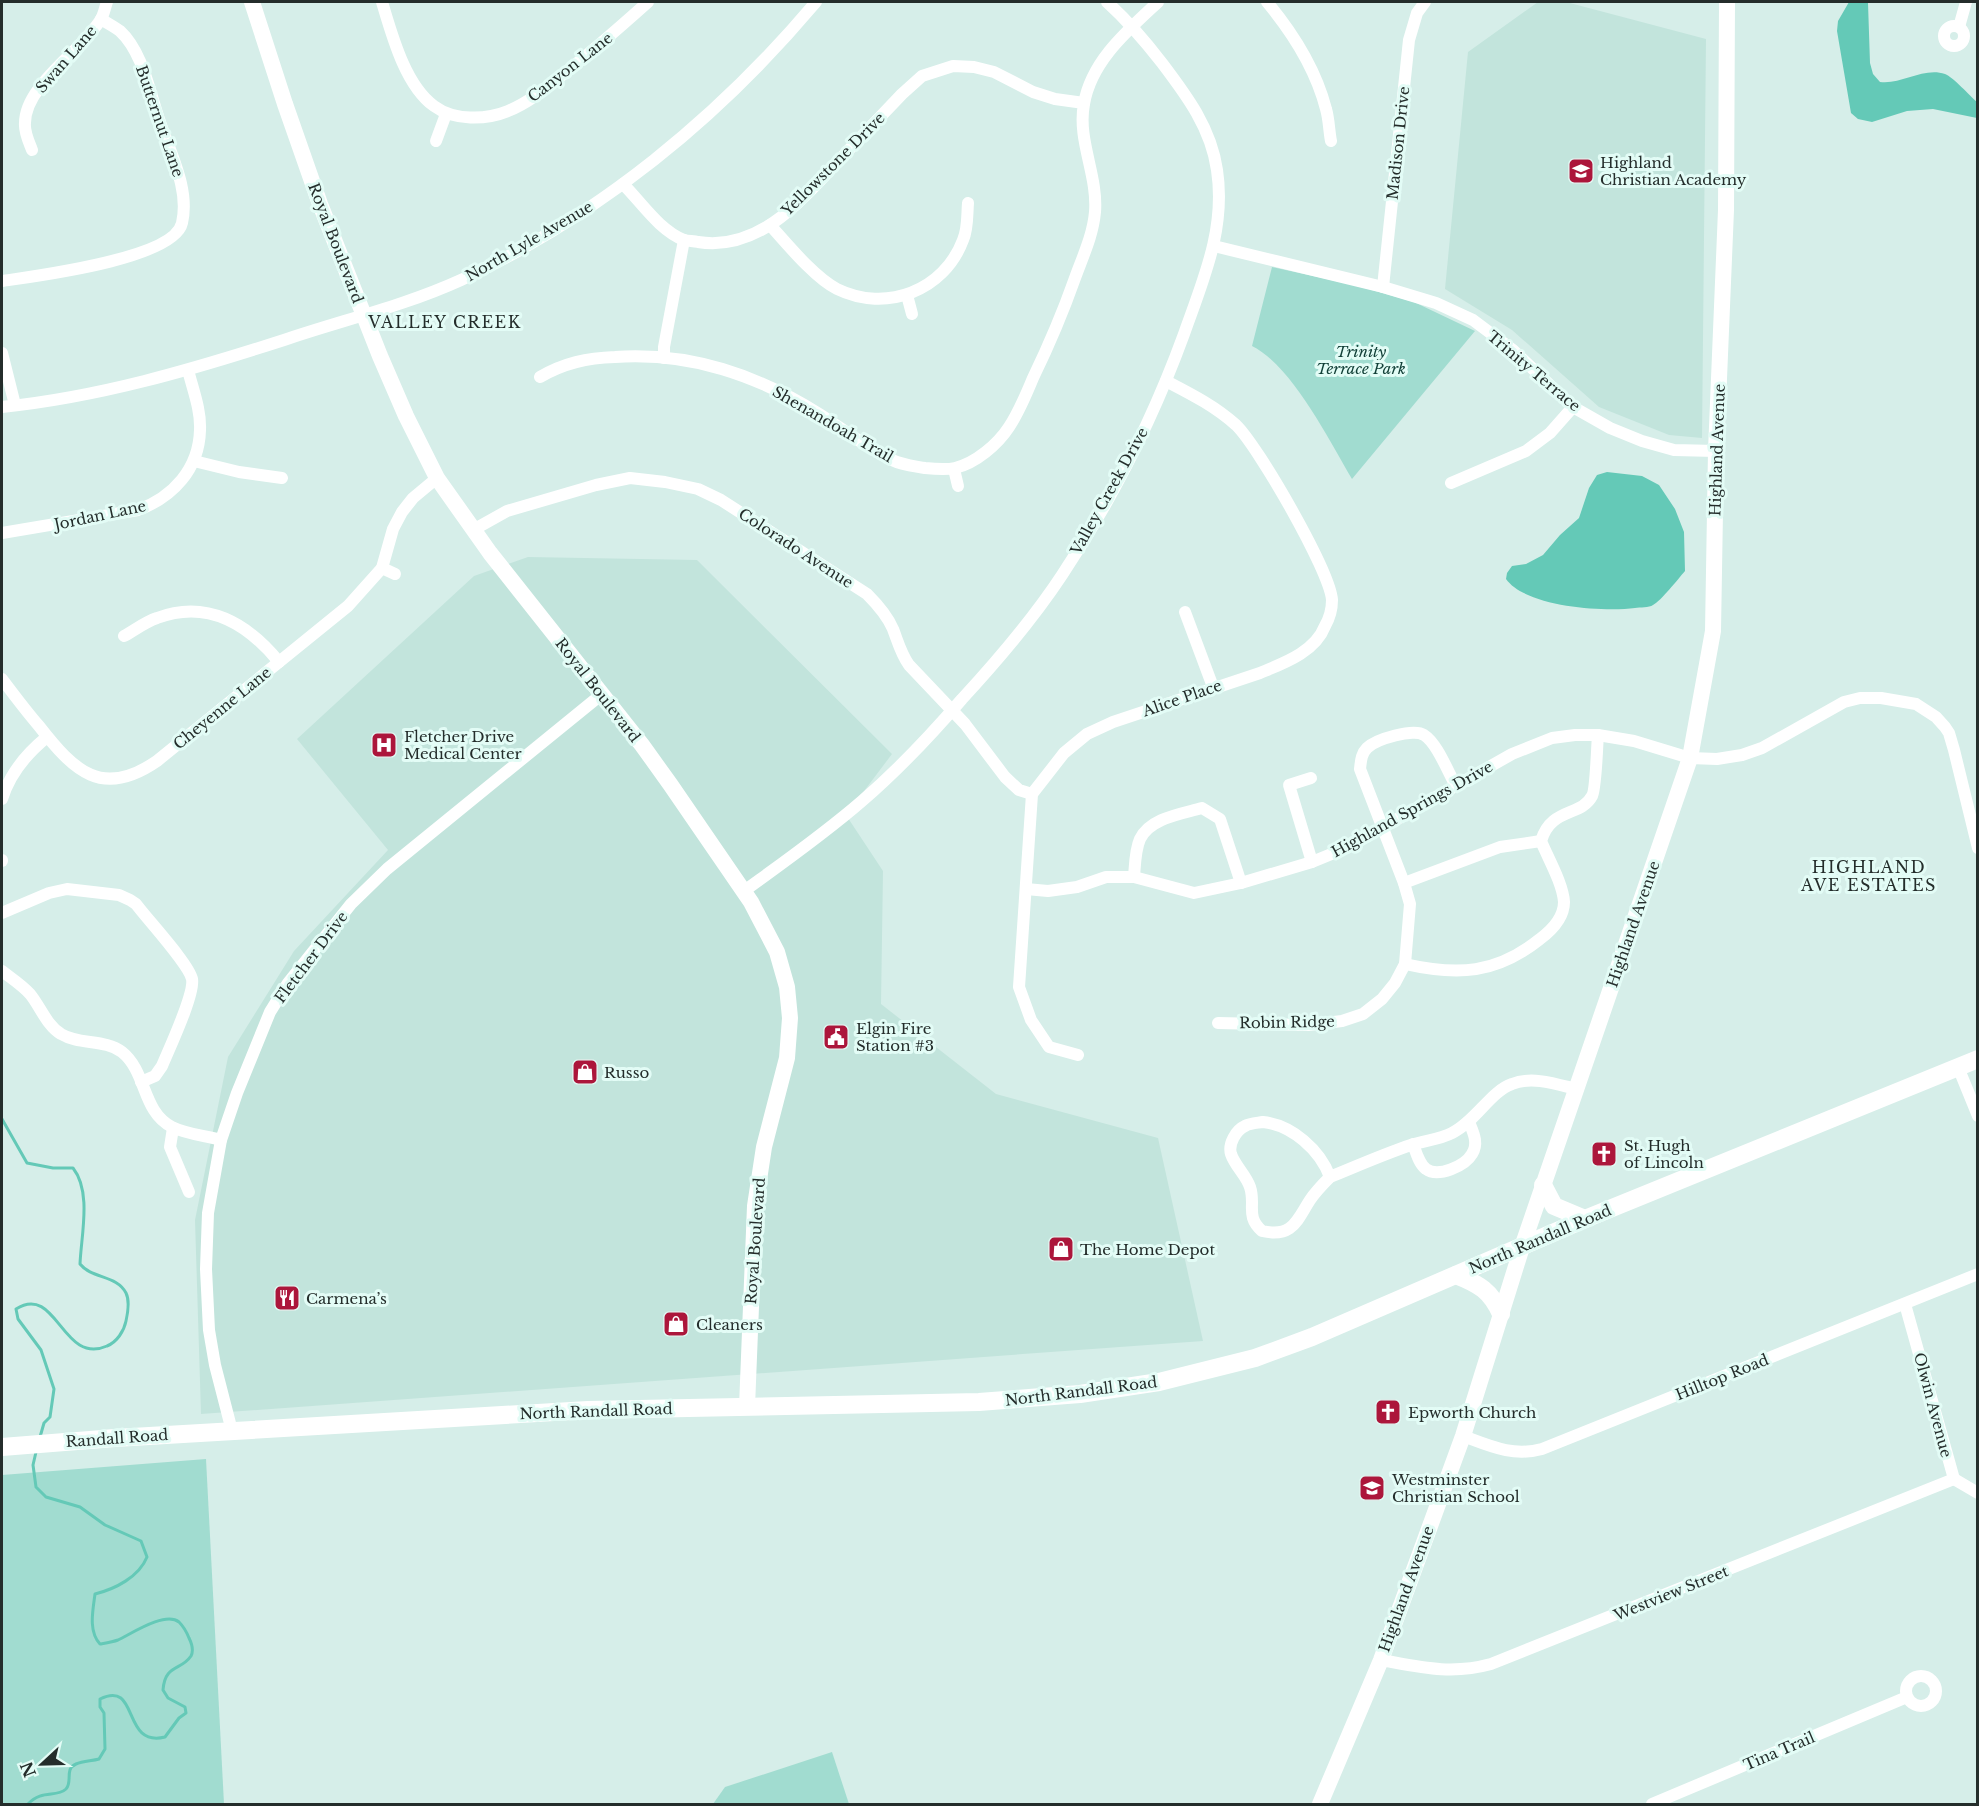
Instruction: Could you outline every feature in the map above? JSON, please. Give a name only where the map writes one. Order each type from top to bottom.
[{"type":"main road","name":"Royal Boulevard","points":[[252,2],[294,130],[364,316],[406,416],[436,477],[473,530],[670,784],[744,891],[763,922],[777,952],[787,987],[790,1018],[787,1058],[764,1147],[755,1206],[747,1407]]},
{"type":"main road","name":"Highland Avenue","points":[[1320,1804],[1381,1660],[1463,1436],[1522,1247],[1690,758],[1713,631],[1716,451],[1726,210],[1727,2]]},
{"type":"main road","name":"North Randall Road","points":[[232,1431],[588,1410],[979,1402],[1080,1394],[1159,1382],[1255,1358],[1312,1337],[1585,1219],[1977,1059]]},
{"type":"main road","points":[[1543,1185],[1554,1206],[1585,1219]]},
{"type":"main road","points":[[1456,1275],[1474,1282],[1495,1299],[1501,1314]]},
{"type":"main road","name":"Randall Road","points":[[2,1447],[232,1431]]},
{"type":"street","name":"Swan Lane","points":[[32,150],[24,126],[25,114],[30,102],[48,78],[101,19],[107,2]]},
{"type":"street","points":[[382,2],[405,69],[432,105],[446,114],[436,141]]},
{"type":"street","name":"Canyon Lane","points":[[446,114],[460,117],[494,115],[526,102],[610,37],[648,2]]},
{"type":"street","name":"North Lyle Avenue","points":[[2,407],[116,389],[188,370],[364,316],[451,284],[513,254],[566,223],[623,184],[678,141],[724,100],[771,53],[816,2]]},
{"type":"street","name":"Valley Creek Drive","points":[[744,891],[816,840],[863,800],[952,711],[1002,656],[1061,577],[1094,524],[1133,452],[1167,381],[1214,246],[1221,198],[1217,167],[1209,138],[1193,104],[1132,26],[1107,2]]},
{"type":"street","points":[[958,486],[954,469],[987,450],[1008,428],[1045,354],[1064,309],[1093,226],[1095,194],[1084,131],[1084,103],[1100,64],[1111,48],[1158,2]]},
{"type":"street","points":[[1267,2],[1282,20],[1317,83],[1326,109],[1331,141]]},
{"type":"street","name":"Madison Drive","points":[[1383,287],[1408,47],[1415,20],[1425,2]]},
{"type":"street","points":[[1959,27],[1966,2]]},
{"type":"street","name":"Butternut Lane","points":[[2,281],[34,277],[119,259],[164,243],[174,237],[180,229],[183,211],[182,186],[137,53],[120,31],[101,19]]},
{"type":"street","name":"Yellowstone Drive","points":[[623,184],[653,217],[684,240],[709,244],[734,241],[752,235],[770,225],[797,203],[922,76],[953,66],[974,67],[994,72],[1033,92],[1055,99],[1084,103]]},
{"type":"street","points":[[770,225],[824,280],[837,289],[865,297],[894,298],[921,289],[947,268],[964,237],[968,203]]},
{"type":"street","points":[[664,358],[664,347],[684,240]]},
{"type":"street","name":"Trinity Terrace","points":[[1214,246],[1383,287],[1436,303],[1473,320],[1513,350],[1574,407],[1610,428],[1642,441],[1674,450],[1716,451]]},
{"type":"street","points":[[907,295],[912,314]]},
{"type":"street","points":[[2,353],[15,405]]},
{"type":"street","name":"Shenandoah Trail","points":[[540,377],[569,363],[598,358],[631,356],[685,359],[713,366],[780,392],[893,461],[931,468],[954,469]]},
{"type":"street","name":"Jordan Lane","points":[[2,533],[115,515],[144,507],[162,499],[172,491],[194,460],[200,429],[197,405],[188,370]]},
{"type":"street","name":"Alice Place","points":[[1032,794],[1065,753],[1087,734],[1113,722],[1283,663],[1312,646],[1325,628],[1332,600],[1309,543],[1251,443],[1221,412],[1167,381]]},
{"type":"street","points":[[1451,483],[1526,451],[1550,433],[1574,407]]},
{"type":"street","points":[[194,460],[239,472],[282,478]]},
{"type":"street","name":"Cheyenne Lane","points":[[47,737],[68,760],[82,771],[97,776],[114,778],[135,774],[157,761],[348,606],[382,568],[393,529],[402,512],[413,498],[436,477]]},
{"type":"street","name":"Colorado Avenue","points":[[473,530],[507,511],[596,485],[630,478],[698,489],[721,500],[867,594],[882,610],[892,628],[902,656],[909,665],[979,741],[1005,777],[1019,790],[1032,794]]},
{"type":"street","points":[[382,568],[395,574]]},
{"type":"street","points":[[124,636],[162,616],[190,612],[214,615],[234,622],[249,631],[279,662]]},
{"type":"street","points":[[1185,612],[1213,687]]},
{"type":"street","points":[[2,679],[47,737],[24,757],[10,779],[2,799]]},
{"type":"street","name":"Fletcher Drive","points":[[232,1431],[215,1365],[208,1308],[206,1269],[208,1214],[221,1140],[270,1012],[288,983],[351,904],[387,869],[602,694]]},
{"type":"street","name":"Highland Springs Drive","points":[[1026,889],[1048,891],[1077,887],[1106,877],[1134,877],[1194,893],[1312,862],[1346,848],[1530,746],[1552,738],[1598,735],[1634,741],[1690,758],[1709,760],[1734,757],[1753,751],[1844,702],[1860,698],[1881,698],[1916,704],[1938,719],[1949,733],[1977,848]]},
{"type":"street","name":"Robin Ridge","points":[[1218,1023],[1310,1025],[1342,1021],[1363,1014],[1382,999],[1395,983],[1405,964],[1410,904],[1360,769],[1361,758],[1372,744],[1408,732],[1424,734],[1456,786]]},
{"type":"street","points":[[1405,964],[1427,969],[1448,970],[1474,970],[1494,966],[1510,960],[1553,929],[1560,917],[1564,902],[1541,841],[1550,823],[1585,804],[1593,796],[1598,735]]},
{"type":"street","points":[[1311,778],[1289,785],[1312,862]]},
{"type":"street","points":[[1032,794],[1019,987],[1031,1020],[1049,1047],[1078,1055]]},
{"type":"street","points":[[1134,877],[1139,841],[1146,830],[1155,823],[1202,808],[1220,819],[1241,882]]},
{"type":"street","points":[[1404,883],[1500,848],[1541,841]]},
{"type":"street","points":[[2,913],[49,893],[67,889],[119,895],[136,904],[183,963],[190,974],[192,983],[189,999],[162,1066],[155,1076],[141,1082]]},
{"type":"street","points":[[2,971],[30,994],[57,1032],[72,1039],[109,1046],[121,1051],[132,1064],[152,1108],[173,1128],[221,1140]]},
{"type":"street","points":[[1958,1067],[1977,1116]]},
{"type":"street","points":[[1329,1177],[1324,1164],[1313,1150],[1284,1126],[1269,1123],[1252,1124],[1242,1127],[1234,1137],[1231,1154],[1247,1179],[1252,1195],[1253,1221],[1262,1231],[1279,1232],[1295,1225],[1310,1199],[1329,1177],[1413,1144],[1446,1136],[1469,1122],[1510,1084],[1534,1081],[1576,1089]]},
{"type":"street","points":[[1413,1144],[1425,1169],[1434,1173],[1444,1171],[1465,1162],[1472,1154],[1476,1142],[1469,1122]]},
{"type":"street","points":[[173,1128],[171,1147],[189,1192]]},
{"type":"street","name":"Hilltop Road","points":[[1463,1436],[1505,1451],[1536,1450],[1977,1274]]},
{"type":"street","name":"Olwin Avenue","points":[[1905,1304],[1954,1479],[1977,1494]]},
{"type":"street","name":"Westview Street","points":[[1381,1660],[1445,1670],[1467,1669],[1491,1664],[1954,1479]]},
{"type":"street","name":"Tina Trail","points":[[1652,1804],[1677,1800],[1906,1697]]},
{"type":"shaded area","name":"Highland Christian Academy","points":[[1538,2],[1566,2],[1706,39],[1702,438],[1669,435],[1599,407],[1512,330],[1445,289],[1468,52]]},
{"type":"shaded area","points":[[1849,2],[1868,3],[1870,63],[1873,74],[1880,82],[1896,81],[1920,74],[1937,72],[1945,74],[1977,102],[1977,118],[1933,109],[1907,111],[1872,122],[1858,119],[1851,113],[1837,31],[1838,21]]},
{"type":"shaded area","points":[[1607,472],[1642,476],[1659,485],[1675,509],[1684,532],[1685,571],[1660,599],[1647,607],[1604,609],[1566,606],[1530,596],[1516,588],[1506,579],[1512,566],[1526,564],[1543,555],[1579,518],[1589,488],[1597,475]]},
{"type":"shaded area","points":[[528,557],[697,560],[892,754],[846,815],[883,871],[881,1004],[996,1094],[1158,1138],[1203,1341],[201,1414],[195,1220],[228,1057],[294,951],[388,850],[297,739],[474,576]]},
{"type":"green space","name":"Trinity Terrace Park","points":[[1272,267],[1354,285],[1414,302],[1475,331],[1352,479],[1321,425],[1295,387],[1267,356],[1252,346]]},
{"type":"green space","points":[[206,1459],[224,1804],[2,1804],[2,1475]]},
{"type":"green space","points":[[832,1752],[849,1804],[713,1804],[725,1787]]},
{"type":"waterway","points":[[2,1119],[27,1163],[53,1168],[73,1168],[79,1178],[84,1202],[80,1264],[85,1269],[117,1283],[122,1287],[128,1299],[126,1321],[120,1336],[107,1346],[92,1349],[80,1345],[69,1336],[41,1307],[30,1304],[16,1309],[18,1319],[41,1350],[54,1389],[50,1417],[44,1423],[40,1437]]},
{"type":"waterway","points":[[28,1804],[38,1797],[66,1789],[72,1766],[99,1759],[105,1749],[104,1713],[100,1707],[100,1699],[112,1695],[121,1698],[142,1733],[151,1738],[165,1737],[179,1718],[186,1713],[185,1707],[168,1698],[163,1690],[164,1682],[170,1672],[187,1661],[192,1649],[183,1628],[173,1619],[157,1621],[112,1642],[100,1644],[96,1639],[93,1627],[95,1594],[125,1581],[138,1571],[147,1557],[141,1541],[105,1525],[80,1507],[46,1497],[36,1487],[33,1465],[36,1452]]},
{"type":"place","name":"Highland Christian Academy","points":[[1581,171]]},
{"type":"place","name":"Fletcher Drive Medical Center","points":[[384,745]]},
{"type":"place","name":"Elgin Fire Station #3","points":[[836,1037]]},
{"type":"place","name":"Russo","points":[[585,1072]]},
{"type":"place","name":"St. Hugh of Lincoln","points":[[1604,1154]]},
{"type":"place","name":"The Home Depot","points":[[1061,1249]]},
{"type":"place","name":"Carmena’s","points":[[287,1298]]},
{"type":"place","name":"Cleaners","points":[[676,1324]]},
{"type":"place","name":"Epworth Church","points":[[1388,1412]]},
{"type":"place","name":"Westminster Christian School","points":[[1372,1488]]},
{"type":"district","name":"VALLEY CREEK","points":[[445,322]]},
{"type":"district","name":"HIGHLAND AVE ESTATES","points":[[1869,876]]}]
